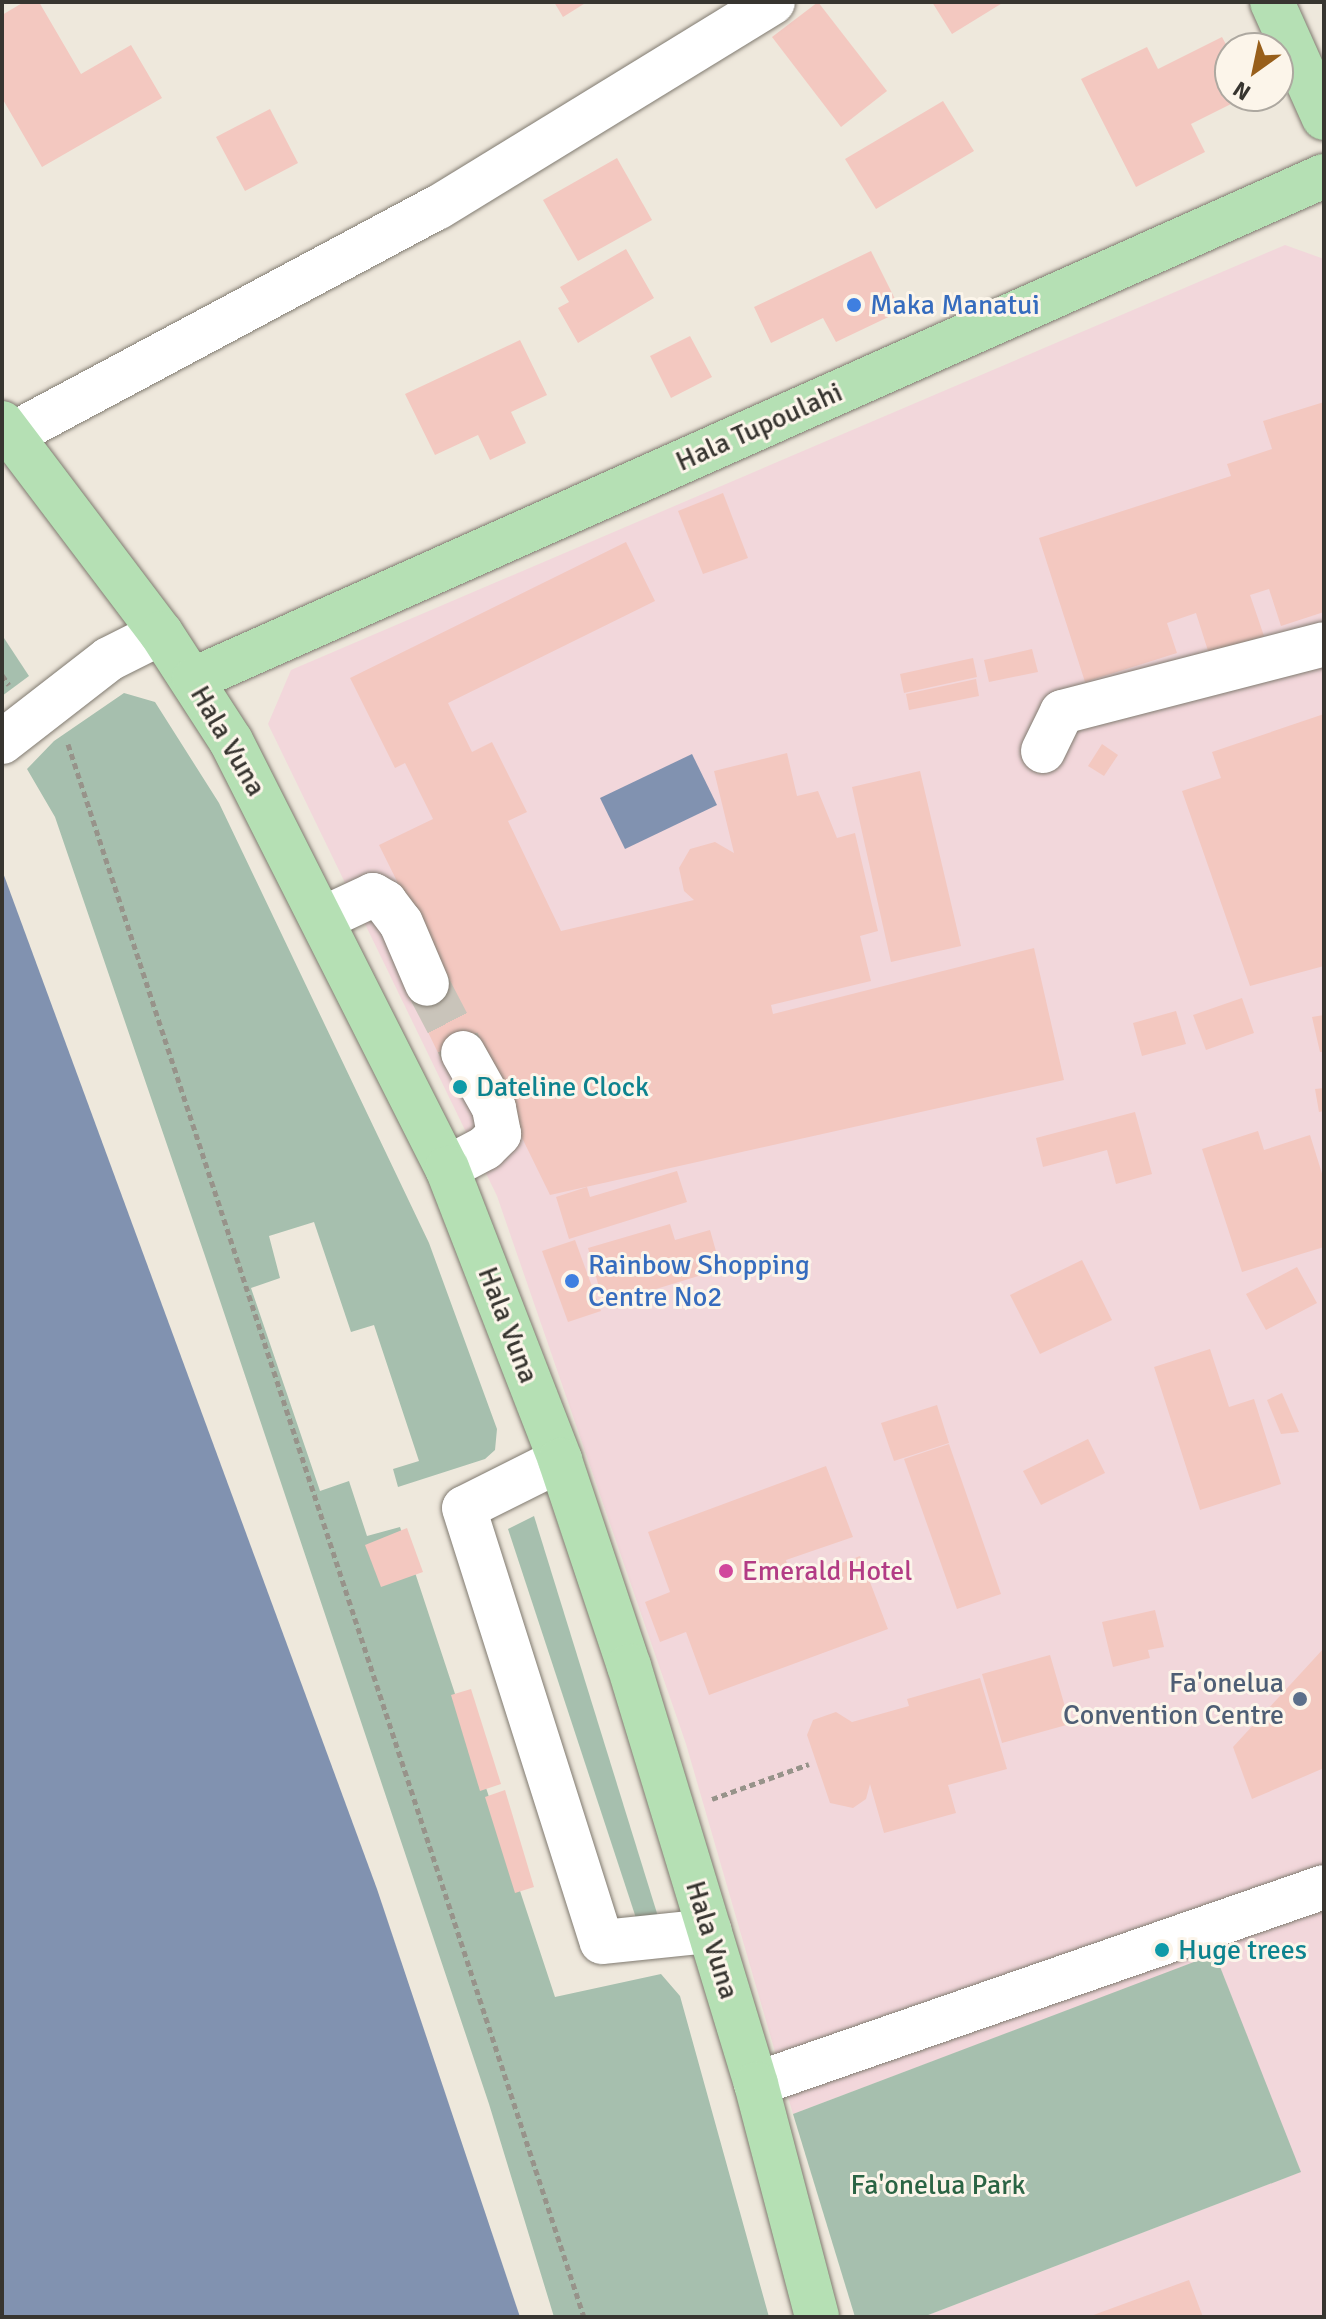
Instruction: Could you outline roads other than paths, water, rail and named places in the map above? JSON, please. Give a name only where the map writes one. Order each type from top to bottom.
[{"type":"main road","points":[[1272,2],[1324,118]]},
{"type":"main road","name":"Hala Tupoulahi","points":[[194,679],[1324,176]]},
{"type":"main road","name":"Hala Vuna","points":[[6,429],[194,679],[324,918],[447,1168],[560,1460],[756,2084],[817,2317]]},
{"type":"street","points":[[6,429],[437,208],[773,2]]},
{"type":"street","points":[[2,742],[109,659],[161,633]]},
{"type":"street","points":[[1043,751],[1062,712],[1324,644]]},
{"type":"street","points":[[324,918],[373,895],[385,902],[401,923],[427,984]]},
{"type":"street","points":[[447,1168],[485,1148],[499,1134],[494,1108],[463,1053]]},
{"type":"street","points":[[560,1460],[464,1508],[602,1942],[709,1931]]},
{"type":"street","points":[[756,2084],[1324,1887]]},
{"type":"water","points":[[692,754],[717,805],[625,849],[600,798]]},
{"type":"water","points":[[2,870],[377,1889],[520,2317],[2,2317]]},
{"type":"tunnel","points":[[427,984],[463,1053]]},
{"type":"place","name":"Maka Manatui","points":[[854,305]]},
{"type":"place","name":"Dateline Clock","points":[[460,1087]]},
{"type":"place","name":"Rainbow Shopping Centre No2","points":[[572,1281]]},
{"type":"place","name":"Emerald Hotel","points":[[726,1571]]},
{"type":"place","name":"Fa'onelua Convention Centre","points":[[1300,1699]]},
{"type":"place","name":"Huge trees","points":[[1162,1950]]},
{"type":"park label","name":"Fa'onelua Park","points":[[938,2185]]}]
